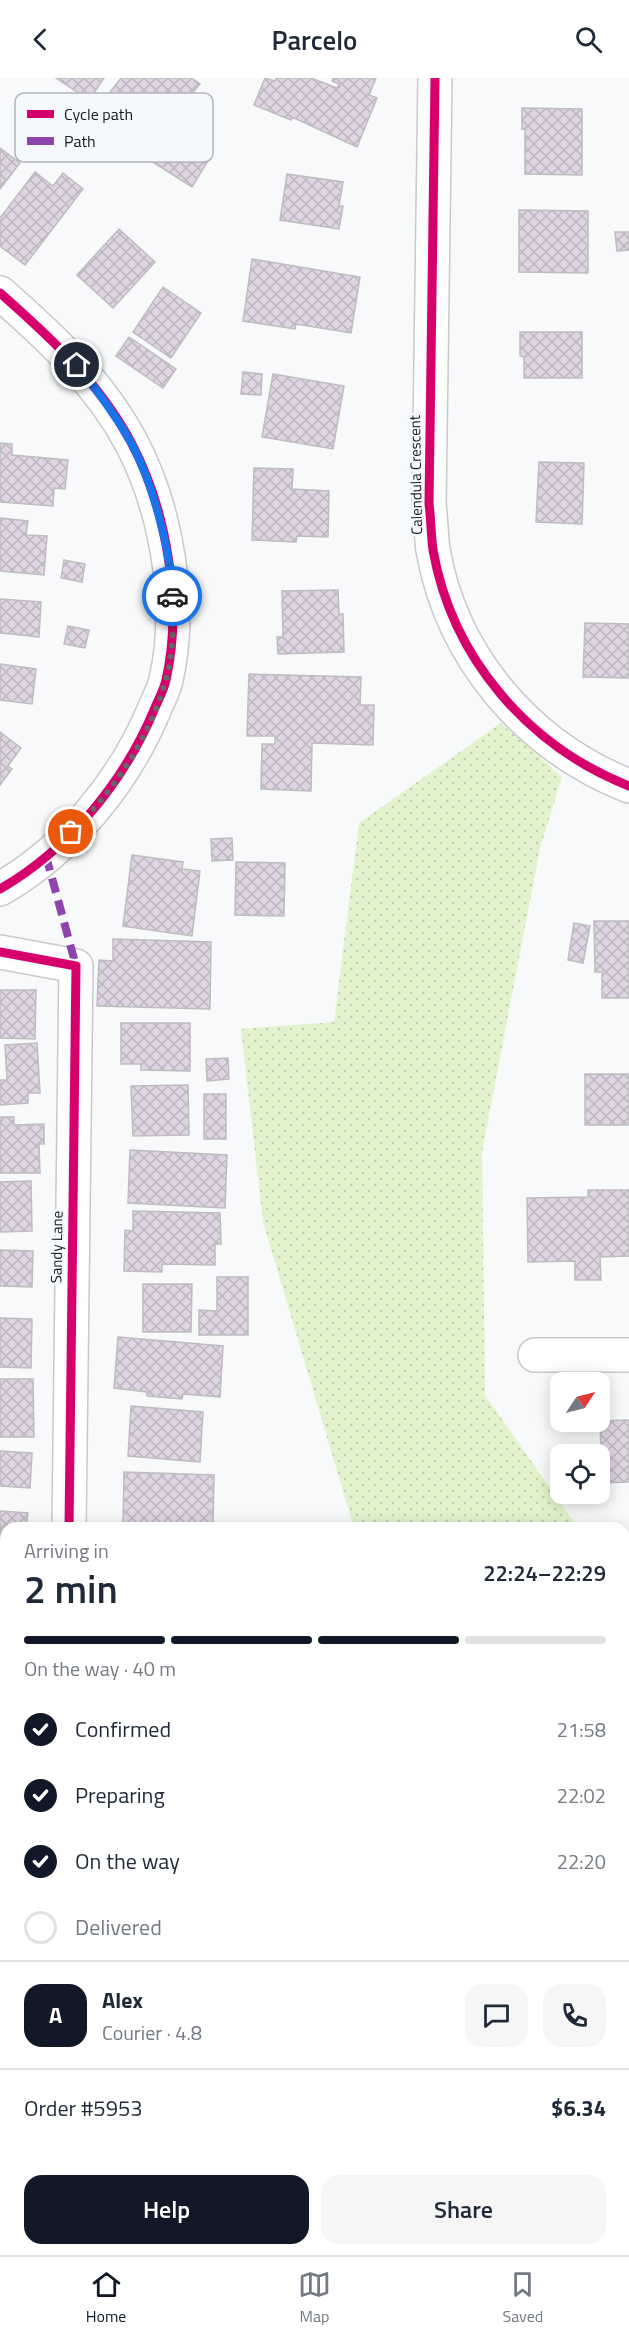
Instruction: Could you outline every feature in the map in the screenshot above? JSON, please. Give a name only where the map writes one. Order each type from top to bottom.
[{"type":"street","name":"Calendula Crescent","points":[[435,78],[429,504],[433,550],[444,593],[461,635],[484,674],[512,709],[542,736],[574,759],[629,786]]},
{"type":"street","points":[[0,293],[77,365],[110,408],[131,442],[148,483],[164,537],[172,591],[173,635],[166,682],[146,730],[118,778],[83,820],[46,856],[21,877],[0,889]]},
{"type":"street","name":"Sandy Lane","points":[[0,952],[75,966],[69,1522]]},
{"type":"street","points":[[535,1355],[629,1355]]},
{"type":"green space","points":[[501,723],[562,777],[540,848],[482,1152],[485,1395],[550,1488],[550,1504],[561,1504],[574,1522],[352,1522],[263,1222],[241,1029],[334,1022],[359,823]]},
{"type":"building","points":[[56,78],[104,78],[94,93],[78,93]]},
{"type":"building","points":[[121,78],[191,78],[200,84],[193,93],[169,91],[167,93],[109,93]]},
{"type":"building","points":[[265,78],[275,81],[276,78],[311,78],[337,88],[339,84],[332,81],[333,78],[376,78],[369,95],[377,98],[357,147],[292,117],[291,120],[254,105]]},
{"type":"building","points":[[522,108],[582,109],[582,175],[525,174],[525,128],[522,129]]},
{"type":"building","points":[[0,148],[15,159],[15,162],[20,163],[0,189]]},
{"type":"building","points":[[153,162],[207,162],[192,187]]},
{"type":"building","points":[[35,172],[53,186],[63,173],[83,189],[25,265],[0,246],[0,218]]},
{"type":"building","points":[[287,174],[343,182],[339,206],[343,206],[339,229],[280,220]]},
{"type":"building","points":[[519,210],[588,211],[588,273],[519,272]]},
{"type":"building","points":[[119,229],[155,262],[113,308],[77,275]]},
{"type":"building","points":[[615,232],[629,232],[629,250],[617,251]]},
{"type":"building","points":[[252,259],[360,277],[351,333],[296,324],[295,329],[243,321]]},
{"type":"building","points":[[163,287],[201,313],[171,358],[133,332]]},
{"type":"building","points":[[520,332],[582,332],[582,378],[524,378],[524,357],[520,356]]},
{"type":"building","points":[[129,337],[176,369],[163,388],[116,356]]},
{"type":"building","points":[[243,372],[262,374],[261,395],[241,394]]},
{"type":"building","points":[[273,374],[344,386],[333,449],[262,437]]},
{"type":"building","points":[[0,443],[12,444],[12,455],[68,460],[65,489],[54,488],[53,506],[0,502]]},
{"type":"building","points":[[539,462],[584,463],[582,524],[536,522]]},
{"type":"building","points":[[254,468],[293,469],[292,489],[329,491],[328,537],[297,536],[296,542],[252,540]]},
{"type":"building","points":[[0,518],[28,521],[26,535],[47,536],[44,575],[0,571]]},
{"type":"building","points":[[64,560],[85,564],[82,582],[61,578]]},
{"type":"building","points":[[338,590],[339,614],[343,614],[344,652],[278,654],[277,637],[283,637],[282,591]]},
{"type":"building","points":[[0,599],[41,602],[39,637],[0,633]]},
{"type":"building","points":[[585,623],[629,624],[629,678],[583,677]]},
{"type":"building","points":[[68,626],[89,630],[85,648],[64,644]]},
{"type":"building","points":[[0,664],[36,669],[32,704],[0,700]]},
{"type":"building","points":[[249,674],[361,677],[360,705],[374,705],[373,745],[312,743],[311,791],[261,789],[262,744],[275,744],[275,736],[247,736]]},
{"type":"building","points":[[0,732],[21,748],[8,766],[12,769],[0,785]]},
{"type":"building","points":[[232,838],[233,860],[212,861],[211,839]]},
{"type":"building","points":[[132,855],[183,862],[182,869],[200,871],[192,936],[123,926]]},
{"type":"building","points":[[236,862],[285,863],[284,916],[235,915]]},
{"type":"building","points":[[594,921],[629,921],[629,998],[602,998],[602,972],[595,972]]},
{"type":"building","points":[[574,923],[590,926],[583,963],[568,960]]},
{"type":"building","points":[[113,939],[211,942],[210,1009],[97,1006],[99,960],[113,961]]},
{"type":"building","points":[[0,990],[36,990],[35,1039],[0,1038]]},
{"type":"building","points":[[121,1023],[190,1023],[190,1071],[141,1070],[141,1064],[121,1064]]},
{"type":"building","points":[[37,1043],[40,1093],[28,1093],[28,1103],[0,1105],[0,1080],[7,1080],[5,1045]]},
{"type":"building","points":[[228,1058],[229,1079],[207,1081],[206,1059]]},
{"type":"building","points":[[585,1074],[629,1074],[629,1125],[585,1125]]},
{"type":"building","points":[[188,1085],[189,1135],[133,1136],[131,1086]]},
{"type":"building","points":[[204,1094],[226,1094],[226,1139],[204,1139]]},
{"type":"building","points":[[0,1117],[14,1117],[14,1125],[44,1124],[44,1144],[39,1144],[40,1173],[0,1173]]},
{"type":"building","points":[[130,1150],[227,1155],[225,1208],[128,1203]]},
{"type":"building","points":[[31,1181],[32,1231],[0,1232],[0,1182]]},
{"type":"building","points":[[588,1190],[629,1190],[629,1256],[600,1257],[601,1280],[575,1280],[575,1261],[528,1262],[527,1198],[588,1197]]},
{"type":"building","points":[[133,1211],[220,1213],[221,1244],[215,1244],[215,1265],[162,1264],[162,1272],[124,1271],[125,1230],[133,1231]]},
{"type":"building","points":[[0,1250],[33,1251],[32,1287],[0,1286]]},
{"type":"building","points":[[217,1277],[248,1277],[248,1335],[199,1335],[199,1310],[217,1311]]},
{"type":"building","points":[[143,1284],[192,1284],[191,1332],[143,1332]]},
{"type":"building","points":[[0,1318],[32,1319],[31,1368],[0,1367]]},
{"type":"building","points":[[118,1337],[223,1346],[220,1397],[183,1394],[182,1399],[147,1396],[147,1392],[114,1388]]},
{"type":"building","points":[[0,1379],[33,1379],[34,1437],[0,1437]]},
{"type":"building","points":[[131,1406],[203,1412],[200,1462],[128,1456]]},
{"type":"building","points":[[629,1420],[629,1482],[610,1483],[610,1444],[601,1444],[600,1432],[610,1432],[610,1421]]},
{"type":"building","points":[[0,1451],[32,1453],[30,1488],[0,1486]]},
{"type":"building","points":[[124,1472],[214,1475],[213,1522],[123,1522]]},
{"type":"building","points":[[0,1511],[28,1513],[27,1522],[0,1522]]},
{"type":"marked path","points":[[46,856],[76,966]]},
{"type":"cycle path","points":[[435,78],[429,504],[433,550],[443,590],[457,627],[477,662],[500,694],[558,747],[592,769],[629,786]]},
{"type":"cycle path","points":[[0,293],[37,326],[89,380],[131,442],[144,469],[162,527],[172,590],[173,621],[165,684],[142,737],[127,763],[110,788],[71,834],[49,855],[0,889]]},
{"type":"cycle path","points":[[0,952],[76,966],[69,1522]]},
{"type":"way so far","points":[[71,832],[118,778],[146,730],[166,682],[173,635],[172,596]]},
{"type":"route","points":[[77,365],[110,408],[131,442],[148,483],[164,537],[172,596]]}]
